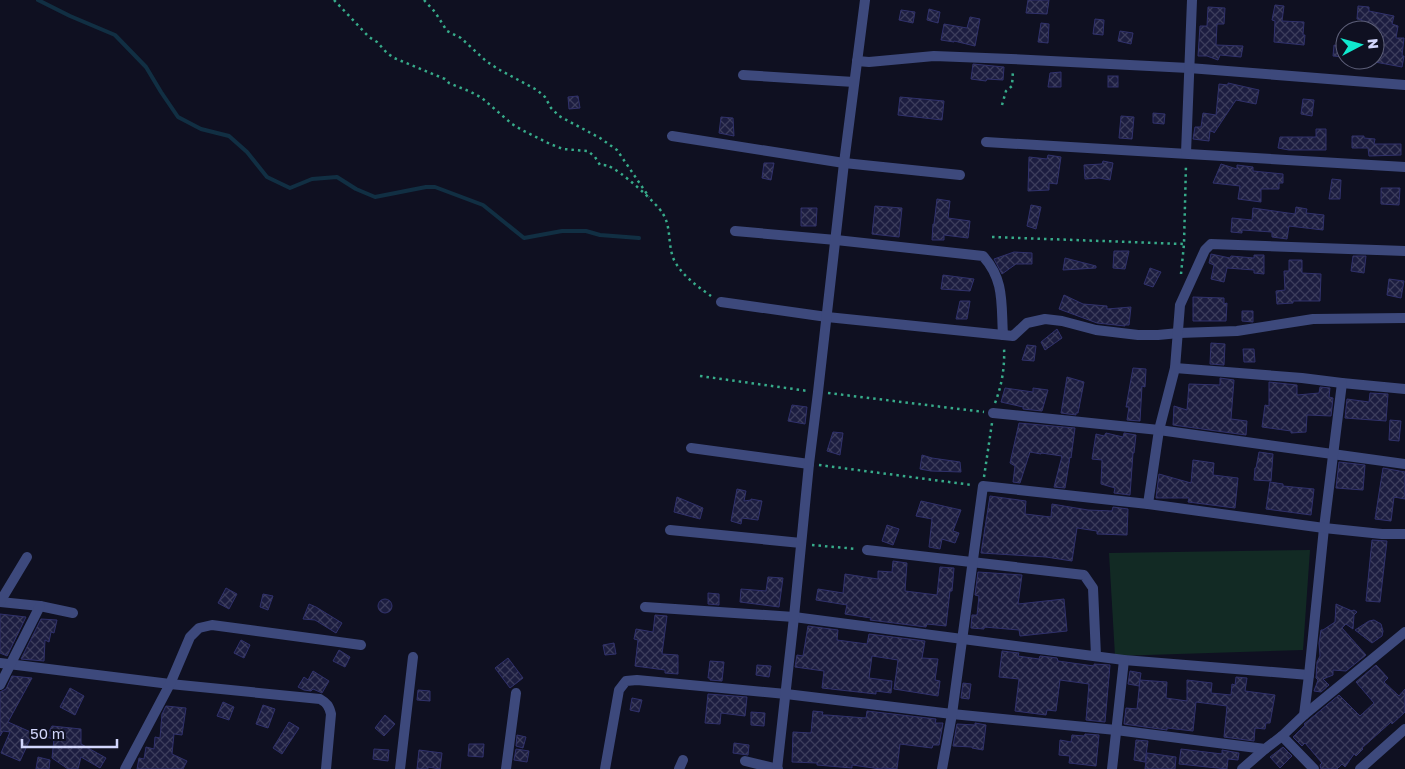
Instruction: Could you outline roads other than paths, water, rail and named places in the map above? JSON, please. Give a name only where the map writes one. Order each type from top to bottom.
[{"type":"street","points":[[745,761],[777,769],[809,464],[865,0]]},
{"type":"street","points":[[1186,154],[1192,0]]},
{"type":"street","points":[[858,61],[869,62],[934,56],[1012,59],[1189,68],[1405,85]]},
{"type":"street","points":[[743,75],[854,82]]},
{"type":"street","points":[[672,136],[844,163],[960,175]]},
{"type":"street","points":[[986,142],[1405,167]]},
{"type":"street","points":[[735,231],[983,256],[995,272],[1001,293],[1003,335]]},
{"type":"street","points":[[1148,504],[1159,430],[1175,368],[1180,305],[1205,250],[1211,244],[1405,251]]},
{"type":"street","points":[[721,302],[827,317],[1013,336],[1027,323],[1045,319],[1062,321],[1096,330],[1138,335],[1158,335],[1237,331],[1313,319],[1405,318]]},
{"type":"street","points":[[1175,368],[1302,378],[1405,389]]},
{"type":"street","points":[[1304,715],[1342,383]]},
{"type":"street","points":[[993,413],[1159,430],[1405,464]]},
{"type":"street","points":[[691,448],[809,464]]},
{"type":"street","points":[[942,769],[952,714],[983,486],[1148,504],[1324,528],[1382,534],[1405,534]]},
{"type":"street","points":[[670,530],[801,544]]},
{"type":"street","points":[[867,550],[1084,575],[1093,588],[1096,656]]},
{"type":"street","points":[[28,557],[0,602],[40,606],[73,613]]},
{"type":"street","points":[[0,685],[5,664],[40,606]]},
{"type":"street","points":[[645,607],[794,617],[1124,660],[1309,676]]},
{"type":"street","points":[[125,769],[170,684],[190,636],[199,628],[212,625],[361,645]]},
{"type":"street","points":[[1242,769],[1405,632]]},
{"type":"street","points":[[400,769],[413,657]]},
{"type":"street","points":[[1112,769],[1124,660]]},
{"type":"street","points":[[5,664],[170,684],[320,699],[329,706],[330,714],[326,769]]},
{"type":"street","points":[[606,769],[619,690],[626,681],[637,680],[786,694],[952,714],[1116,730],[1266,749]]},
{"type":"street","points":[[506,769],[516,693]]},
{"type":"street","points":[[1360,769],[1405,729]]},
{"type":"street","points":[[1282,736],[1314,769]]},
{"type":"waterway","points":[[38,0],[115,35],[146,67],[178,117],[201,129],[229,136],[247,152],[267,177],[290,188],[312,179],[337,177],[356,189],[375,197],[435,187],[483,205],[524,238],[562,231],[586,231],[600,235],[639,238]]}]
